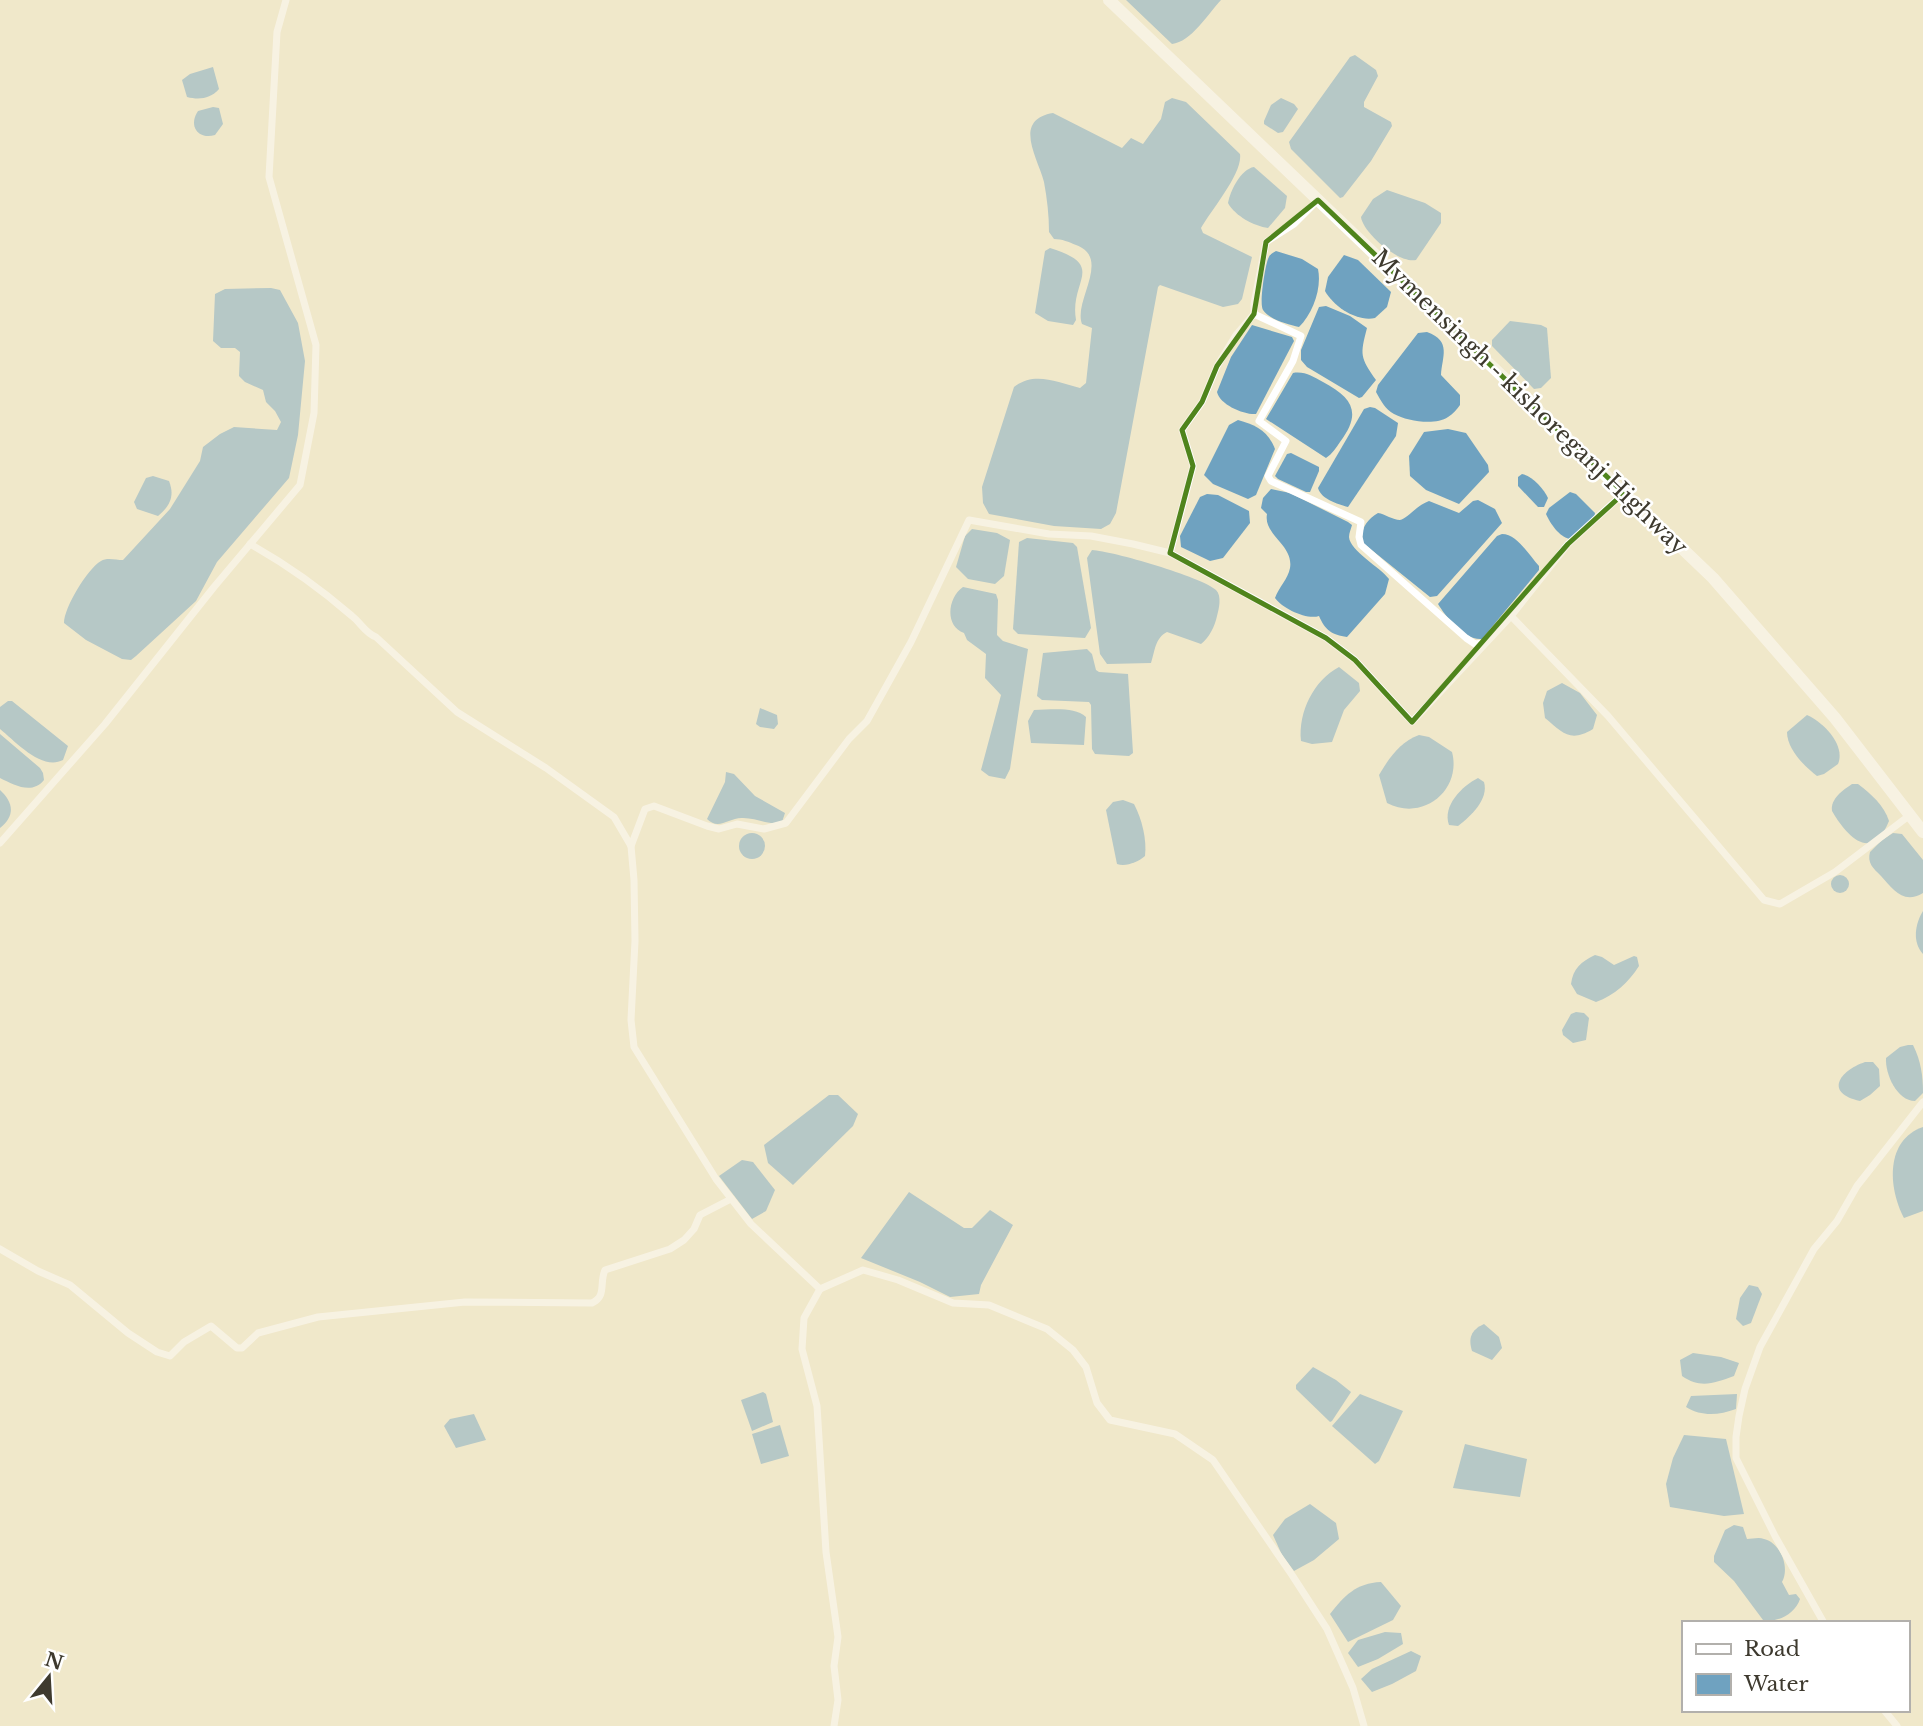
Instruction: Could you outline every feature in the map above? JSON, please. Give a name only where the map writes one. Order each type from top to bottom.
[{"type":"main road","name":"Mymensingh - kishoreganj Highway","points":[[1109,0],[1713,578],[1835,718],[1923,832]]},
{"type":"street","points":[[0,843],[105,724],[300,485],[314,413],[316,345],[268,177],[277,32],[286,0]]},
{"type":"street","points":[[1170,553],[1193,466],[1182,430],[1202,402],[1229,345],[1254,314],[1266,242],[1294,224],[1318,200]]},
{"type":"street","points":[[1254,314],[1301,336],[1293,362],[1259,421],[1286,441],[1268,477],[1271,481],[1361,522],[1361,545],[1466,638],[1475,644],[1483,643]]},
{"type":"street","points":[[820,1289],[751,1224],[731,1199],[634,1047],[631,1020],[635,916],[631,846],[645,809],[654,806],[707,827],[719,829],[737,824],[764,828],[786,823],[849,739],[867,721],[911,642],[969,520],[1049,534],[1091,537],[1170,553],[1326,638],[1355,660],[1412,722],[1511,616],[1568,544],[1624,492]]},
{"type":"street","points":[[250,544],[271,556],[354,617],[368,634],[376,637],[457,712],[546,768],[614,817],[631,846]]},
{"type":"street","points":[[1511,616],[1608,716],[1764,900],[1780,904],[1835,872],[1910,815]]},
{"type":"street","points":[[1823,1621],[1775,1536],[1736,1458],[1736,1437],[1745,1389],[1760,1346],[1814,1249],[1837,1221],[1857,1186],[1923,1102]]},
{"type":"street","points":[[0,1249],[38,1271],[70,1285],[128,1333],[157,1352],[170,1356],[184,1342],[211,1326],[237,1348],[242,1348],[258,1333],[317,1317],[465,1302],[592,1303],[599,1300],[603,1293],[605,1270],[670,1249],[684,1240],[700,1215],[731,1199]]},
{"type":"street","points":[[834,1726],[838,1700],[834,1666],[838,1637],[826,1552],[817,1406],[802,1349],[804,1318],[820,1289],[863,1270],[898,1280],[953,1303],[989,1305],[1047,1329],[1073,1350],[1086,1367],[1097,1403],[1110,1420],[1175,1434],[1213,1460],[1326,1629],[1353,1688],[1364,1726]]},
{"type":"street","points":[[1886,1712],[1898,1726]]},
{"type":"highlighted area","points":[[1318,200],[1624,493],[1568,544],[1412,722],[1355,660],[1326,638],[1170,553],[1193,466],[1182,430],[1202,402],[1217,366],[1254,314],[1266,242]]},
{"type":"water","points":[[1126,0],[1221,0],[1192,33],[1172,44]]},
{"type":"water","points":[[1355,55],[1376,70],[1378,76],[1364,107],[1391,122],[1392,126],[1371,161],[1340,198],[1291,149],[1289,142],[1350,57]]},
{"type":"water","points":[[213,67],[219,89],[204,98],[187,97],[182,80],[190,74]]},
{"type":"water","points":[[1172,98],[1186,102],[1240,154],[1240,162],[1232,181],[1201,228],[1203,233],[1252,257],[1242,299],[1238,304],[1223,307],[1160,285],[1158,287],[1116,513],[1110,524],[1101,529],[1054,526],[989,514],[983,503],[982,487],[1014,387],[1022,382],[1038,379],[1080,388],[1086,383],[1092,328],[1082,324],[1081,315],[1091,260],[1086,251],[1068,242],[1054,239],[1049,232],[1044,182],[1031,141],[1033,123],[1053,113],[1122,148],[1131,138],[1143,144],[1161,119],[1165,102]]},
{"type":"water","points":[[1281,98],[1298,109],[1283,132],[1278,133],[1264,124],[1264,121],[1271,105]]},
{"type":"water","points":[[219,108],[223,124],[215,135],[200,134],[195,127],[195,117],[198,111]]},
{"type":"water","points":[[1254,167],[1287,196],[1285,208],[1268,228],[1245,220],[1228,203],[1241,176]]},
{"type":"water","points":[[1387,190],[1425,203],[1441,213],[1441,223],[1416,260],[1401,257],[1383,246],[1363,224],[1361,217],[1373,199]]},
{"type":"water","points":[[1050,248],[1078,261],[1082,268],[1075,306],[1076,320],[1073,325],[1048,321],[1035,313],[1045,251]]},
{"type":"water","points":[[1276,251],[1302,259],[1318,269],[1319,284],[1315,300],[1299,327],[1275,319],[1263,310],[1262,293],[1267,263],[1270,255]]},
{"type":"water","points":[[1344,255],[1358,260],[1391,292],[1387,307],[1375,318],[1361,318],[1347,312],[1334,303],[1325,291],[1328,277]]},
{"type":"water","points":[[225,289],[280,290],[298,323],[305,361],[298,435],[289,478],[217,562],[196,601],[131,660],[122,659],[86,640],[64,623],[68,608],[83,580],[95,565],[106,559],[123,560],[170,509],[200,461],[203,447],[234,427],[277,430],[281,422],[266,402],[263,390],[245,382],[239,376],[240,352],[235,348],[221,348],[213,341],[215,294]]},
{"type":"water","points":[[1326,306],[1350,316],[1367,328],[1363,356],[1376,380],[1362,397],[1359,398],[1307,367],[1301,360],[1301,350],[1319,307]]},
{"type":"water","points":[[1510,321],[1547,328],[1551,378],[1541,388],[1534,389],[1492,346],[1492,340]]},
{"type":"water","points":[[1252,325],[1292,337],[1294,341],[1256,414],[1233,408],[1219,397],[1217,392],[1231,357]]},
{"type":"water","points":[[1427,332],[1443,345],[1441,375],[1460,395],[1460,405],[1452,414],[1442,420],[1429,422],[1406,419],[1394,414],[1376,392],[1378,385],[1418,333]]},
{"type":"water","points":[[1293,373],[1309,375],[1333,388],[1351,407],[1351,423],[1347,432],[1326,458],[1266,419]]},
{"type":"water","points":[[1370,407],[1398,423],[1396,436],[1348,507],[1334,503],[1318,488],[1364,409]]},
{"type":"water","points":[[1238,420],[1261,430],[1275,449],[1256,495],[1248,499],[1213,484],[1204,475],[1229,425]]},
{"type":"water","points":[[1448,429],[1466,433],[1488,465],[1489,472],[1459,504],[1426,490],[1410,476],[1409,456],[1424,432]]},
{"type":"water","points":[[1291,453],[1319,467],[1310,492],[1275,476],[1287,454]]},
{"type":"water","points":[[1522,474],[1534,480],[1544,491],[1548,498],[1544,507],[1538,507],[1518,486],[1518,477]]},
{"type":"water","points":[[153,476],[169,481],[172,491],[166,508],[158,516],[137,509],[134,502],[146,478]]},
{"type":"water","points":[[1271,489],[1290,493],[1352,525],[1349,536],[1354,548],[1389,579],[1385,594],[1347,637],[1330,631],[1319,616],[1296,613],[1275,598],[1289,572],[1290,560],[1288,553],[1269,528],[1267,514],[1261,508],[1263,498]]},
{"type":"water","points":[[1570,492],[1576,494],[1595,513],[1594,519],[1570,539],[1559,533],[1546,514],[1549,508]]},
{"type":"water","points":[[1207,494],[1218,495],[1249,511],[1250,523],[1223,558],[1210,561],[1181,547],[1180,536],[1200,497]]},
{"type":"water","points":[[1478,500],[1495,509],[1502,523],[1437,596],[1430,597],[1363,543],[1365,526],[1378,513],[1400,520],[1429,501],[1459,513]]},
{"type":"water","points":[[972,529],[997,533],[1010,540],[1004,576],[995,584],[968,579],[956,567],[965,536]]},
{"type":"water","points":[[1502,534],[1518,541],[1539,566],[1539,570],[1482,639],[1476,639],[1457,627],[1438,604],[1497,536]]},
{"type":"water","points":[[1027,538],[1073,543],[1077,547],[1091,628],[1085,638],[1018,634],[1013,629],[1019,542]]},
{"type":"water","points":[[1092,550],[1194,578],[1216,590],[1219,610],[1207,638],[1201,644],[1167,632],[1158,641],[1151,663],[1107,664],[1100,654],[1087,558]]},
{"type":"water","points":[[963,587],[996,594],[997,635],[1003,641],[1028,649],[1010,769],[1005,779],[989,776],[981,770],[1001,695],[985,678],[986,654],[967,640],[964,633],[953,624],[951,604]]},
{"type":"water","points":[[1087,649],[1092,654],[1099,672],[1128,674],[1133,753],[1129,756],[1095,754],[1092,749],[1089,702],[1042,700],[1037,696],[1043,653]]},
{"type":"water","points":[[1339,667],[1359,683],[1360,691],[1344,710],[1332,742],[1312,744],[1301,741],[1302,719],[1315,688]]},
{"type":"water","points":[[1562,683],[1580,693],[1597,715],[1593,729],[1572,736],[1562,732],[1545,718],[1543,703],[1547,691]]},
{"type":"water","points":[[12,701],[68,746],[63,760],[47,762],[38,758],[0,729],[0,707]]},
{"type":"water","points":[[760,708],[777,715],[778,724],[774,729],[756,724]]},
{"type":"water","points":[[1034,710],[1068,710],[1086,717],[1084,745],[1031,743],[1028,721]]},
{"type":"water","points":[[1807,715],[1832,735],[1839,749],[1838,764],[1817,776],[1797,757],[1787,732]]},
{"type":"water","points":[[0,734],[40,768],[44,780],[39,785],[28,788],[0,778]]},
{"type":"water","points":[[1419,735],[1429,737],[1452,752],[1454,766],[1451,779],[1437,799],[1414,808],[1401,808],[1387,803],[1379,775],[1396,751]]},
{"type":"water","points":[[726,772],[734,774],[755,796],[785,813],[782,822],[743,818],[716,824],[707,819],[725,782]]},
{"type":"water","points":[[1478,778],[1484,782],[1485,788],[1481,801],[1458,826],[1449,825],[1448,811],[1455,797]]},
{"type":"water","points":[[1852,784],[1858,784],[1868,792],[1887,815],[1889,821],[1875,841],[1860,842],[1852,837],[1832,811],[1835,799]]},
{"type":"water","points":[[0,790],[11,809],[8,819],[0,828]]},
{"type":"water","points":[[1123,800],[1134,804],[1145,843],[1145,856],[1124,865],[1117,864],[1106,810],[1113,802]]},
{"type":"water","points":[[752,833],[761,837],[765,846],[761,855],[752,859],[743,855],[739,846],[743,837]]},
{"type":"water","points":[[1893,833],[1902,834],[1923,860],[1923,893],[1910,897],[1899,894],[1870,862],[1870,852]]},
{"type":"water","points":[[1840,875],[1846,878],[1849,884],[1846,890],[1840,893],[1834,890],[1831,884],[1834,878]]},
{"type":"water","points":[[1923,911],[1923,954],[1917,944],[1916,933]]},
{"type":"water","points":[[1595,955],[1614,965],[1634,956],[1637,957],[1639,966],[1620,988],[1596,1002],[1577,994],[1571,984],[1578,966]]},
{"type":"water","points":[[1584,1013],[1589,1018],[1586,1040],[1573,1043],[1563,1035],[1562,1030],[1571,1014]]},
{"type":"water","points":[[1913,1045],[1922,1075],[1923,1093],[1915,1101],[1903,1097],[1893,1086],[1886,1064],[1886,1058],[1900,1047]]},
{"type":"water","points":[[1865,1062],[1873,1062],[1879,1069],[1880,1086],[1860,1101],[1842,1093],[1839,1082],[1848,1071]]},
{"type":"water","points":[[829,1095],[838,1095],[858,1114],[853,1126],[793,1185],[768,1163],[764,1145]]},
{"type":"water","points":[[1923,1127],[1923,1211],[1904,1218],[1895,1193],[1893,1166],[1902,1142]]},
{"type":"water","points":[[742,1160],[753,1162],[775,1190],[766,1211],[752,1219],[719,1176]]},
{"type":"water","points":[[909,1192],[964,1228],[972,1228],[990,1210],[1013,1225],[981,1285],[979,1294],[950,1297],[861,1258]]},
{"type":"water","points":[[1749,1285],[1758,1287],[1762,1294],[1751,1323],[1743,1326],[1736,1319],[1740,1298]]},
{"type":"water","points":[[1484,1324],[1499,1337],[1502,1348],[1492,1360],[1472,1351],[1473,1332]]},
{"type":"water","points":[[1693,1353],[1739,1363],[1734,1376],[1702,1384],[1682,1376],[1680,1360]]},
{"type":"water","points":[[1313,1367],[1351,1392],[1330,1422],[1296,1389],[1296,1385]]},
{"type":"water","points":[[763,1392],[766,1394],[773,1422],[752,1431],[741,1400]]},
{"type":"water","points":[[1360,1394],[1403,1411],[1379,1461],[1375,1464],[1332,1426]]},
{"type":"water","points":[[1737,1394],[1736,1409],[1730,1411],[1704,1414],[1686,1407],[1691,1396]]},
{"type":"water","points":[[474,1414],[486,1440],[456,1448],[444,1426],[450,1419]]},
{"type":"water","points":[[780,1425],[789,1456],[761,1464],[752,1434]]},
{"type":"water","points":[[1684,1435],[1726,1439],[1744,1514],[1724,1516],[1670,1507],[1666,1484],[1673,1458]]},
{"type":"water","points":[[1465,1444],[1527,1459],[1520,1497],[1453,1488]]},
{"type":"water","points":[[1310,1504],[1336,1523],[1339,1539],[1314,1560],[1294,1571],[1282,1555],[1273,1535],[1285,1519]]},
{"type":"water","points":[[1734,1525],[1743,1527],[1747,1539],[1770,1541],[1779,1551],[1785,1570],[1782,1582],[1789,1595],[1796,1594],[1800,1599],[1794,1609],[1785,1616],[1763,1620],[1734,1581],[1714,1562],[1725,1530]]},
{"type":"water","points":[[1381,1582],[1401,1606],[1393,1620],[1348,1642],[1330,1614],[1351,1592],[1364,1585]]},
{"type":"water","points":[[1385,1632],[1401,1633],[1403,1644],[1358,1667],[1348,1653],[1358,1640]]},
{"type":"water","points":[[1411,1651],[1421,1656],[1416,1671],[1372,1692],[1361,1679],[1372,1669]]}]
